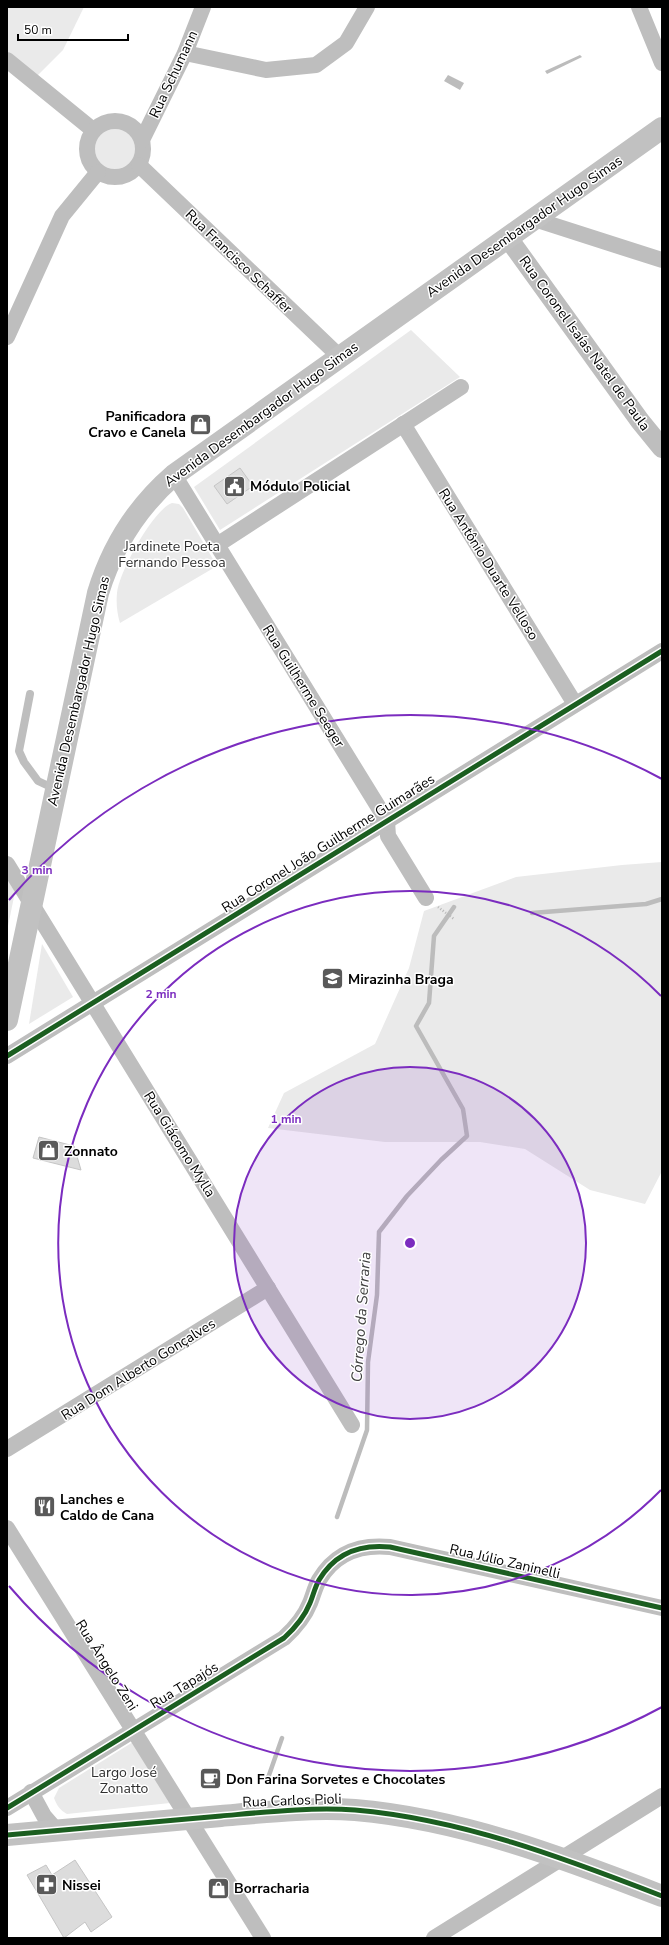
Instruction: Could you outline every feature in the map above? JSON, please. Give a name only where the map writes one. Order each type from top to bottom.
[{"type":"main road","name":"Avenida Desembargador Hugo Simas","points":[[7,1020],[91,622],[105,571],[122,536],[134,519],[148,500],[174,475],[662,128]]},
{"type":"main road","name":"Rua Carlos Pioli","points":[[7,1835],[278,1811],[326,1809],[356,1810],[423,1820],[456,1827],[561,1859],[662,1896]]},
{"type":"street","name":"Rua Schumann","points":[[142,140],[185,53],[202,7]]},
{"type":"street","points":[[185,53],[266,70],[316,65],[346,43],[367,7]]},
{"type":"street","points":[[640,7],[662,63]]},
{"type":"street","points":[[7,60],[92,130]]},
{"type":"street","points":[[117,120],[133,126],[142,140],[142,157],[138,165],[124,176],[106,176],[98,172],[88,157],[87,143],[92,130],[99,124],[108,121],[117,120]]},
{"type":"street","name":"Rua Francisco Schaffer","points":[[138,165],[340,357]]},
{"type":"street","points":[[7,337],[62,216],[98,172]]},
{"type":"street","points":[[534,219],[662,260]]},
{"type":"street","name":"Rua Coronel Isaías Natel de Paula","points":[[508,238],[640,421],[662,448]]},
{"type":"street","points":[[217,545],[461,387]]},
{"type":"street","name":"Rua Antônio Duarte Velloso","points":[[403,424],[575,704]]},
{"type":"street","name":"Rua Guilherme Seeger","points":[[174,475],[387,821],[388,836],[426,898]]},
{"type":"street","name":"Rua Coronel João Guilherme Guimarães","points":[[7,1056],[662,651]]},
{"type":"street","name":"Rua Giácomo Mylla","points":[[7,864],[352,1425]]},
{"type":"street","name":"Rua Dom Alberto Gonçalves","points":[[7,1449],[268,1288]]},
{"type":"street","name":"Rua Ângelo Zeni","points":[[7,1528],[263,1938]]},
{"type":"street","name":"Rua Júlio Zaninelli","points":[[344,1554],[364,1547],[390,1547],[662,1608]]},
{"type":"street","name":"Rua Tapajós","points":[[7,1808],[284,1638],[293,1630],[305,1614],[318,1582],[325,1571],[344,1554]]},
{"type":"street","points":[[31,1792],[44,1816],[57,1831]]},
{"type":"street","points":[[434,1938],[662,1796]]},
{"type":"lane","points":[[30,694],[19,751],[24,762],[38,781],[55,789]]},
{"type":"path","points":[[426,898],[454,918]]},
{"type":"green space","points":[[7,7],[84,7],[63,50],[36,77],[7,51]]},
{"type":"green space","points":[[115,127],[128,131],[134,137],[138,150],[134,163],[128,169],[115,173],[102,169],[96,163],[92,150],[96,137],[102,131]]},
{"type":"green space","points":[[411,330],[460,377],[220,530],[194,487]]},
{"type":"green space","name":"Jardinete Poeta Fernando Pessoa","points":[[172,503],[179,504],[183,508],[217,566],[120,623],[117,608],[117,593],[119,583],[130,557],[156,517],[164,508]]},
{"type":"green space","points":[[662,862],[662,1171],[645,1204],[590,1190],[525,1149],[480,1142],[385,1142],[268,1128],[284,1093],[375,1044],[409,968],[424,911],[516,877]]},
{"type":"green space","points":[[7,879],[15,892],[7,931]]},
{"type":"green space","points":[[42,944],[73,997],[29,1024]]},
{"type":"green space","name":"Largo José Zonatto","points":[[133,1742],[170,1803],[67,1814],[58,1806],[54,1798],[59,1788]]},
{"type":"shaded area","points":[[580,55],[582,57],[547,74],[545,71]]},
{"type":"shaded area","points":[[448,75],[464,83],[460,90],[444,81]]},
{"type":"building","name":"Módulo Policial","points":[[240,468],[253,486],[227,504],[214,486]]},
{"type":"building","points":[[39,1137],[74,1146],[81,1170],[33,1158]]},
{"type":"building","points":[[75,1860],[112,1917],[91,1932],[85,1922],[64,1938],[27,1875],[46,1865],[52,1875]]},
{"type":"waterway","points":[[532,913],[646,904],[662,899]]},
{"type":"waterway","name":"Córrego da Serraria","points":[[337,1517],[367,1430],[368,1362],[377,1295],[379,1232],[407,1196],[441,1160],[467,1136],[463,1109],[416,1026],[429,1003],[434,936],[454,907]]},
{"type":"waterway","name":"Córrego da Serraria","points":[[268,1778],[282,1738]]},
{"type":"cycle path","points":[[7,1056],[662,651]]},
{"type":"cycle path","points":[[7,1808],[284,1638],[302,1618],[325,1571],[333,1563],[349,1552],[368,1547],[390,1547],[662,1608]]},
{"type":"cycle path","points":[[7,1835],[272,1812],[322,1809],[355,1810],[395,1815],[473,1831],[550,1854],[662,1896]]},
{"type":"place","name":"Panificadora Cravo e Canela","points":[[201,424]]},
{"type":"place","name":"Módulo Policial","points":[[234,486]]},
{"type":"place","name":"Mirazinha Braga","points":[[333,979]]},
{"type":"place","name":"Zonnato","points":[[49,1151]]},
{"type":"place","name":"Lanches e Caldo de Cana","points":[[45,1507]]},
{"type":"place","name":"Don Farina Sorvetes e Chocolates","points":[[211,1779]]},
{"type":"place","name":"Nissei","points":[[46,1885]]},
{"type":"place","name":"Borracharia","points":[[219,1888]]}]
